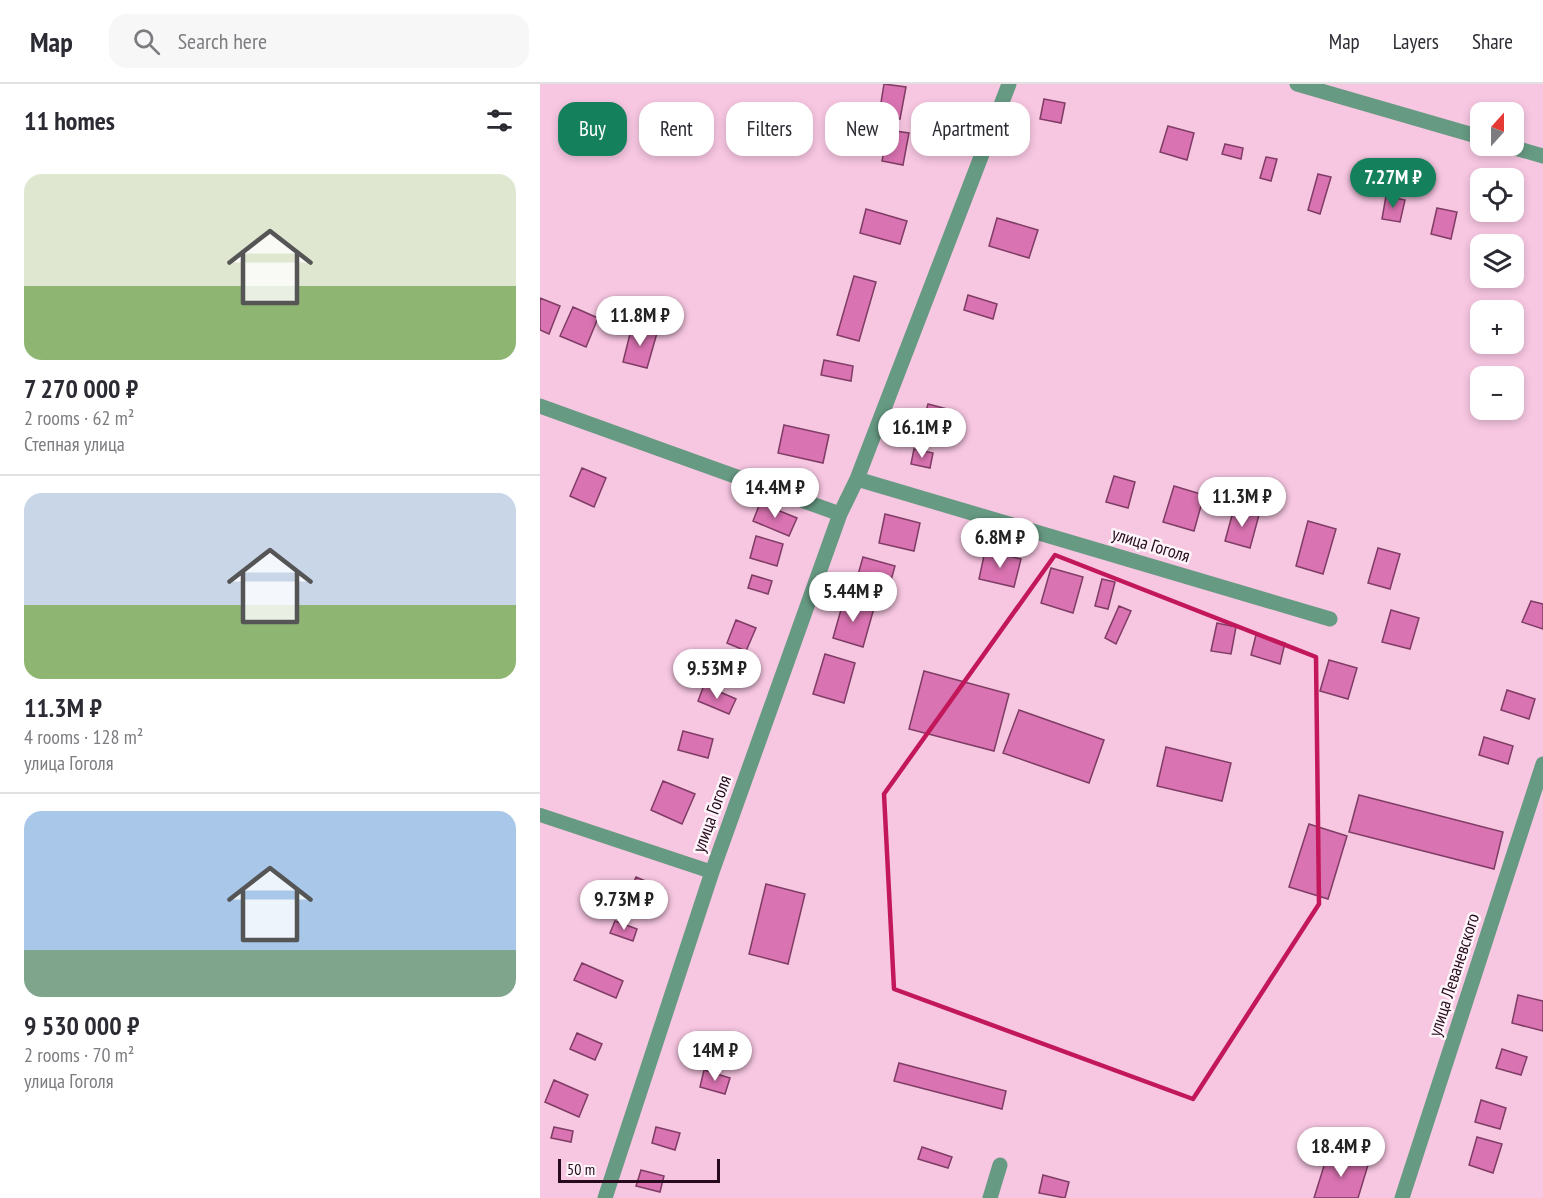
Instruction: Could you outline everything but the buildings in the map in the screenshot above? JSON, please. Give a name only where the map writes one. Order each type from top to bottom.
[{"type":"street","name":"улица Гоголя","points":[[605,1198],[712,872],[840,513],[856,478],[1009,84]]},
{"type":"street","points":[[1297,84],[1470,134]]},
{"type":"street","points":[[1524,151],[1543,156]]},
{"type":"street","points":[[540,406],[840,513]]},
{"type":"street","name":"улица Гоголя","points":[[856,478],[1330,619]]},
{"type":"street","name":"улица Леваневского","points":[[1402,1198],[1543,764]]},
{"type":"street","points":[[990,1198],[1000,1165]]},
{"type":"lane","points":[[540,814],[712,872]]},
{"type":"highlighted area","points":[[1055,555],[1316,657],[1319,904],[1193,1099],[894,989],[884,794]]}]
